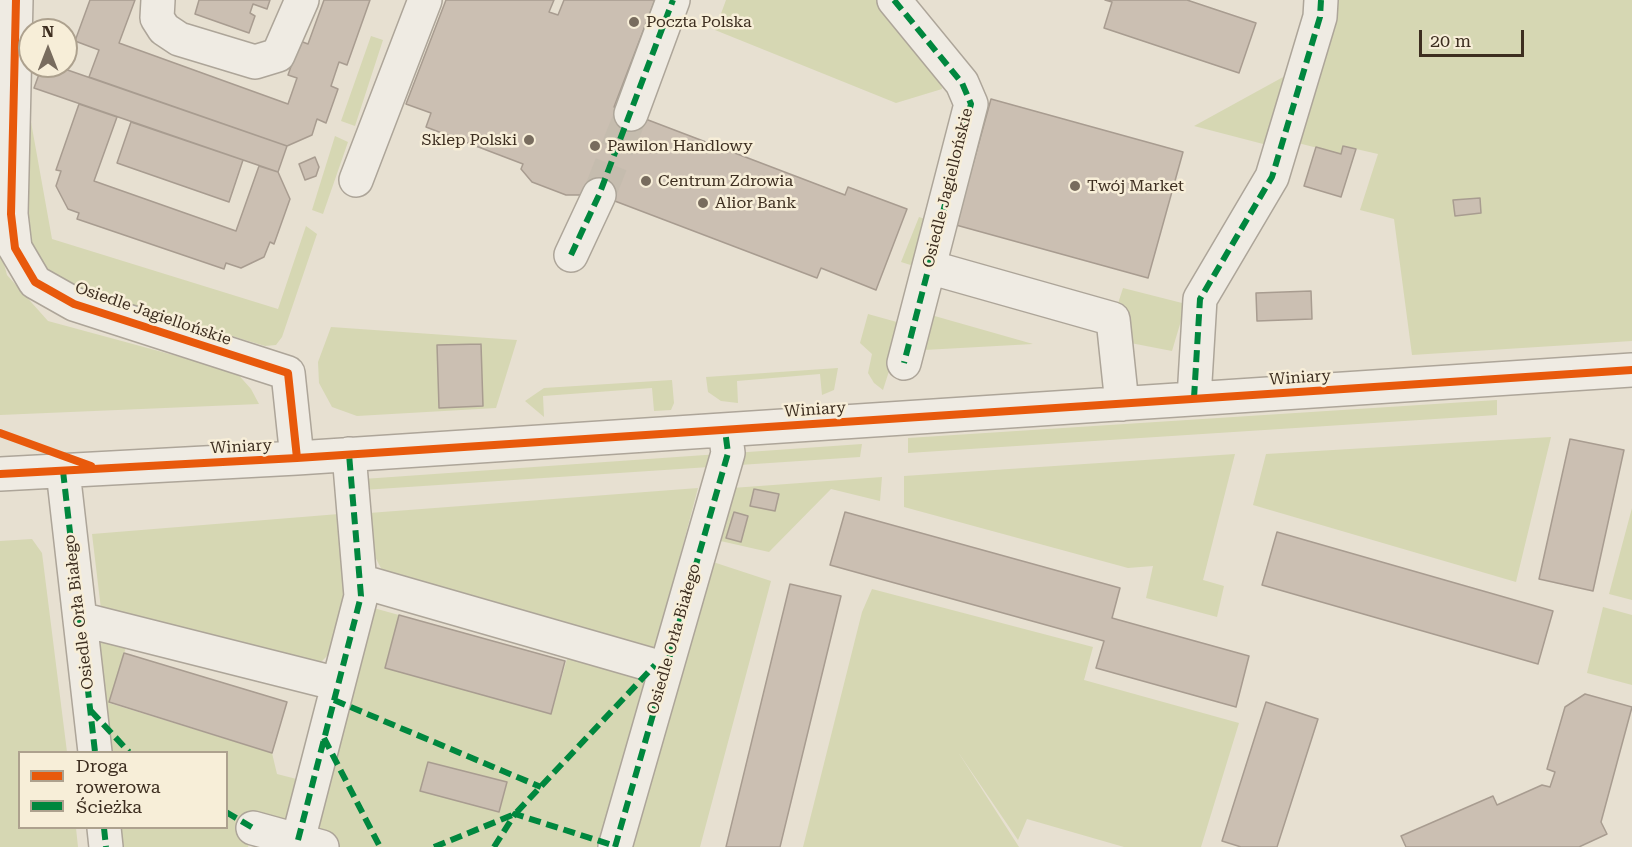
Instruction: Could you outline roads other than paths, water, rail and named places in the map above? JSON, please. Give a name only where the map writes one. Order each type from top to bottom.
[{"type":"street","name":"Osiedle Jagiellońskie","points":[[16,0],[11,214],[15,248],[35,282],[74,304],[288,373],[297,458]]},
{"type":"street","points":[[158,0],[157,18],[164,29],[179,39],[255,62],[278,55],[302,0]]},
{"type":"street","points":[[356,180],[425,0]]},
{"type":"street","points":[[631,114],[674,0]]},
{"type":"street","name":"Osiedle Jagiellońskie","points":[[894,0],[962,83],[971,104],[904,363]]},
{"type":"street","points":[[1194,398],[1200,299],[1272,177],[1282,150],[1320,17],[1321,0]]},
{"type":"street","points":[[571,255],[599,195]]},
{"type":"street","points":[[929,267],[1113,319],[1122,404]]},
{"type":"street","name":"Winiary","points":[[0,474],[297,458],[1632,370]]},
{"type":"street","name":"Osiedle Orła Białego","points":[[615,847],[728,453],[725,430]]},
{"type":"street","points":[[253,828],[310,844],[338,684],[361,596],[349,454]]},
{"type":"street","name":"Osiedle Orła Białego","points":[[63,471],[95,751]]},
{"type":"street","points":[[360,581],[666,669]]},
{"type":"street","points":[[80,619],[338,684]]},
{"type":"street","points":[[104,829],[106,847]]},
{"type":"tunnel","points":[[599,195],[631,114]]},
{"type":"place","name":"Poczta Polska","points":[[634,22]]},
{"type":"place","name":"Sklep Polski","points":[[529,140]]},
{"type":"place","name":"Pawilon Handlowy","points":[[595,146]]},
{"type":"place","name":"Centrum Zdrowia","points":[[646,181]]},
{"type":"place","name":"Twój Market","points":[[1075,186]]},
{"type":"place","name":"Alior Bank","points":[[703,203]]}]
